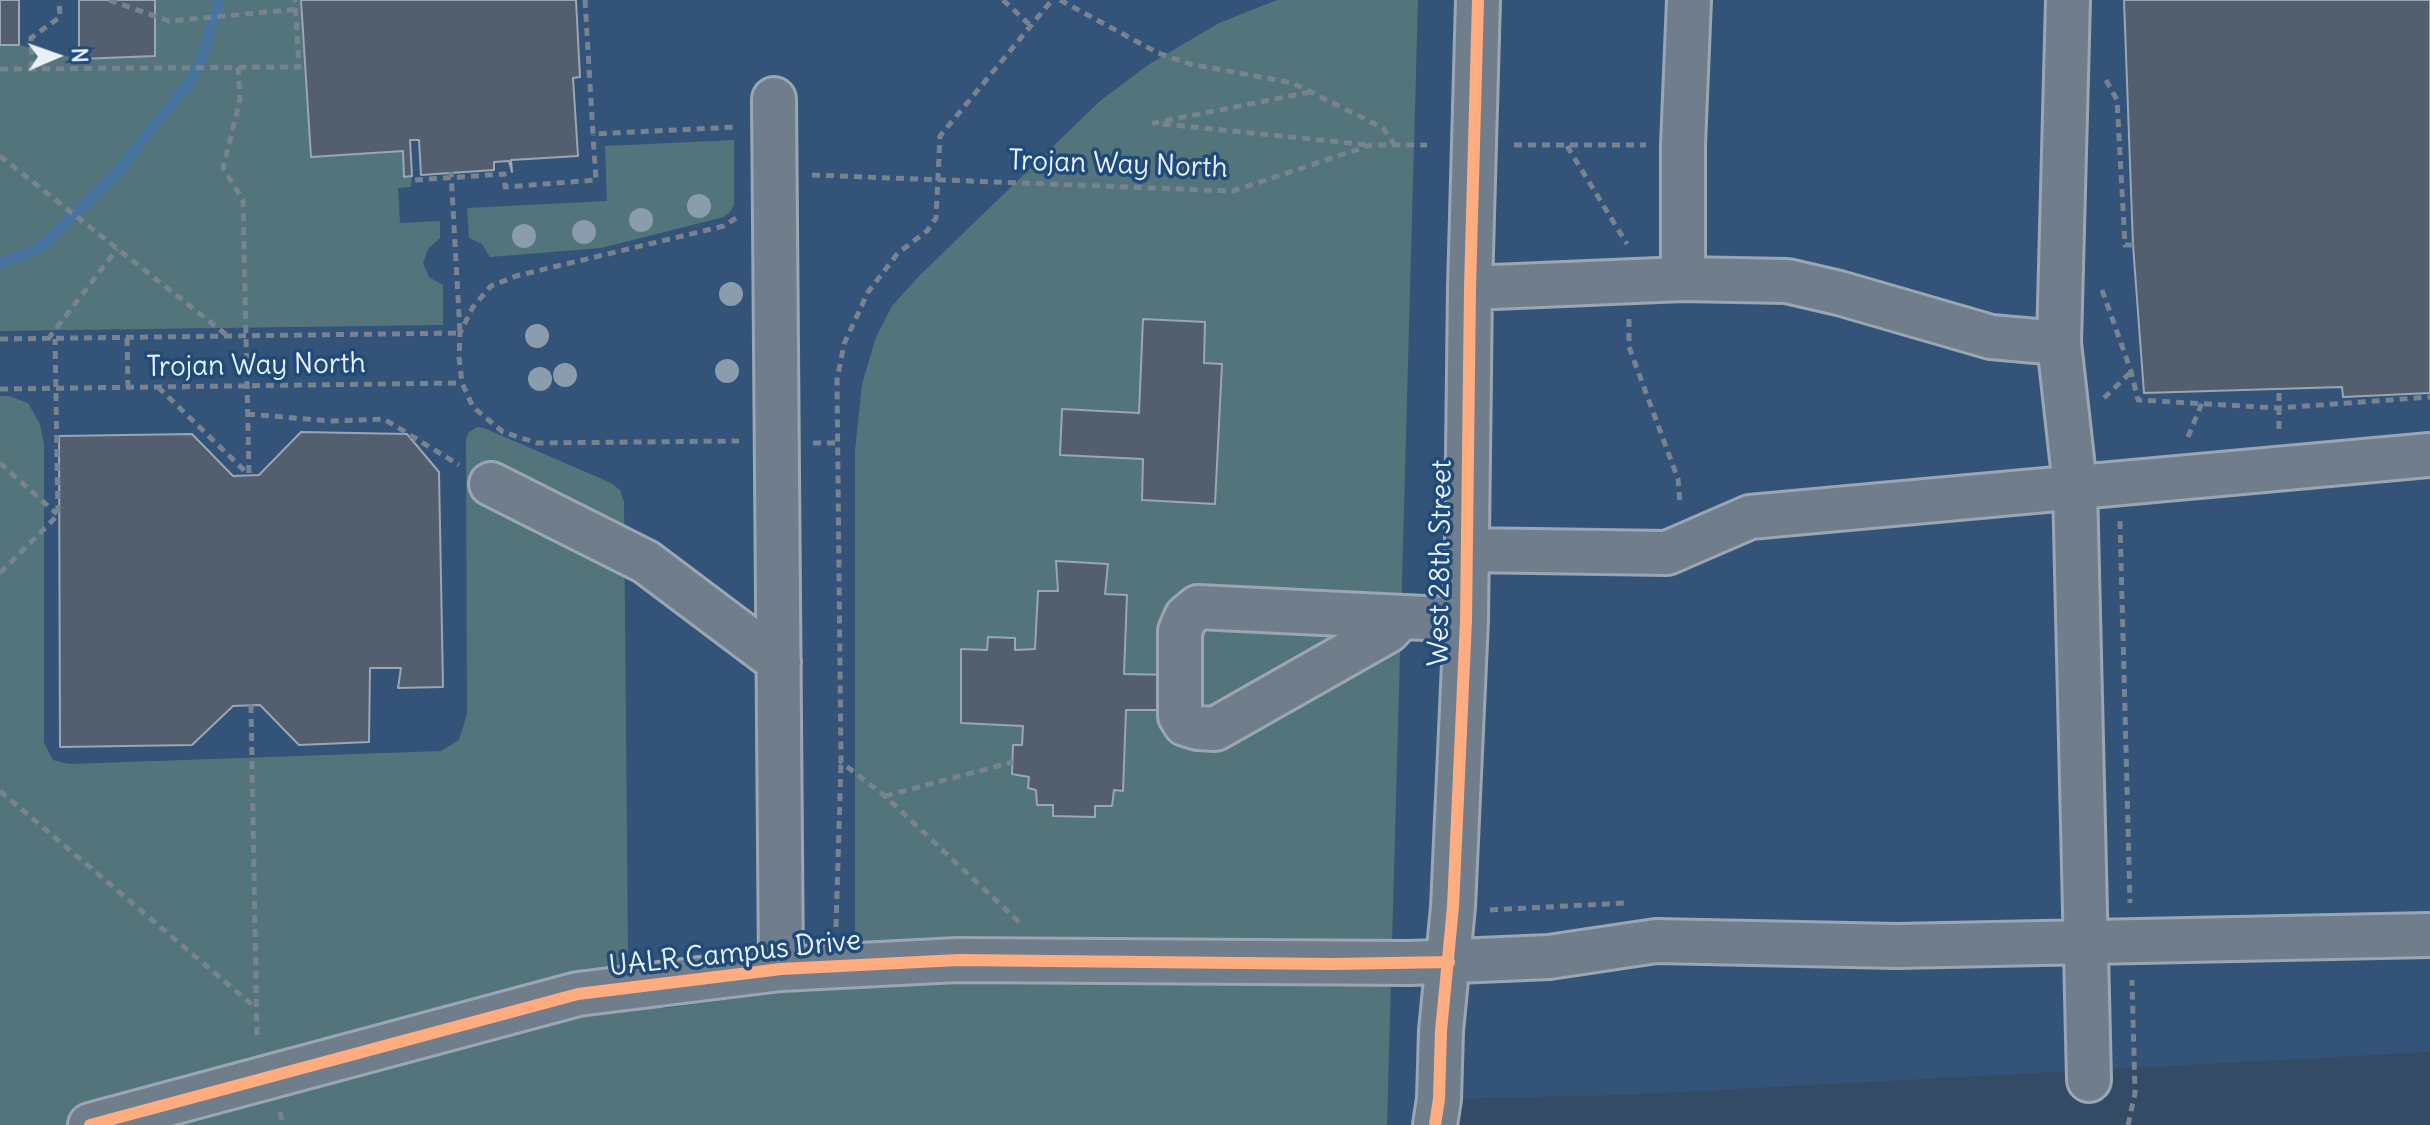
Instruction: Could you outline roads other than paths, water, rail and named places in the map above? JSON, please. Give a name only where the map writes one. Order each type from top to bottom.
[{"type":"street","name":"West 28th Street","points":[[1435,1125],[1449,962],[1466,620],[1470,288],[1478,0]]},
{"type":"street","points":[[1683,279],[1683,145],[1689,0]]},
{"type":"street","points":[[2068,0],[2059,343],[2075,486],[2089,1080]]},
{"type":"street","points":[[759,113],[779,662],[781,969]]},
{"type":"street","points":[[1470,288],[1683,279],[1787,281],[1991,337],[2059,343]]},
{"type":"street","points":[[1467,550],[1667,553],[1750,517],[2430,455]]},
{"type":"street","points":[[491,484],[646,562],[779,662]]},
{"type":"street","points":[[1400,618],[1388,631],[1215,729],[1185,724],[1180,716],[1180,631],[1186,617],[1198,607],[1466,620]]},
{"type":"street","name":"UALR Campus Drive","points":[[90,1125],[578,994],[781,969],[958,960],[1333,964],[1449,962],[1549,957],[1633,944],[1682,942],[1897,946],[2430,935]]},
{"type":"waterway","points":[[0,263],[32,252],[45,243],[115,175],[190,81],[200,62],[220,0]]}]
